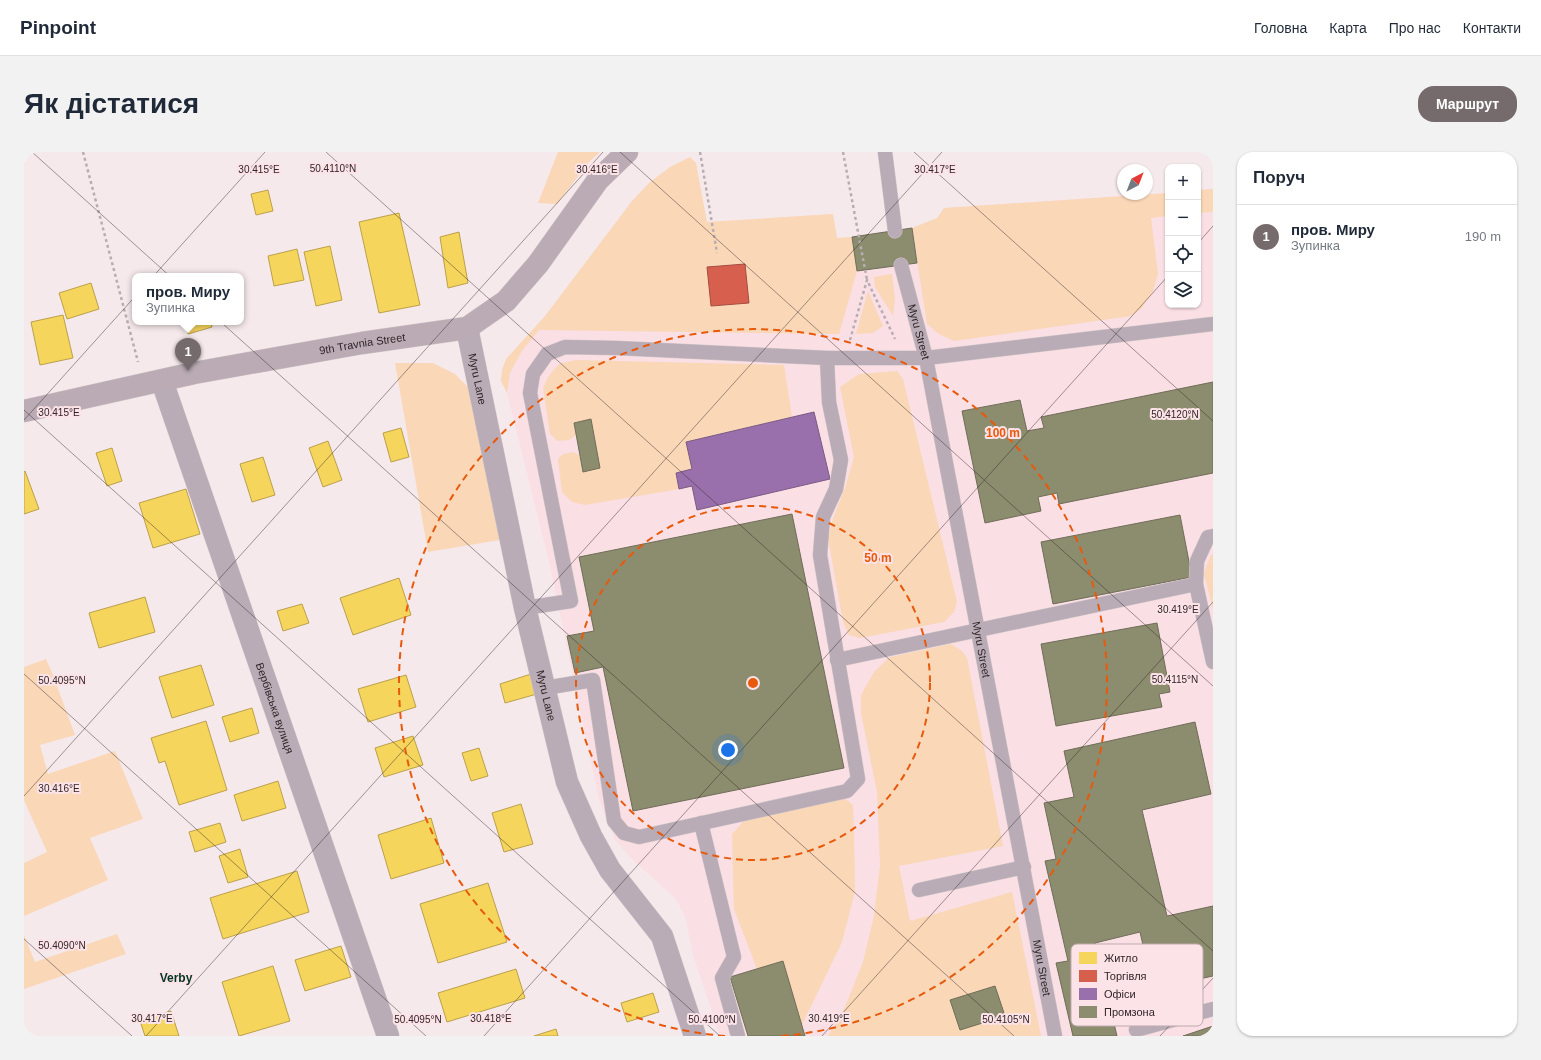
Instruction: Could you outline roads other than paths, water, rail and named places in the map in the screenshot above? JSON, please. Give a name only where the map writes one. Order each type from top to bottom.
[{"type":"main road","name":"9th Travnia Street","points":[[24,411],[194,373],[362,343],[467,328],[506,301],[538,264],[598,180],[627,152]]},
{"type":"street","name":"Myru Lane","points":[[467,328],[525,608],[566,782],[591,836],[610,870],[662,936],[695,1036]]},
{"type":"street","name":"Вербівська вулиця","points":[[162,381],[388,1036]]},
{"type":"lane","points":[[885,152],[895,231]]},
{"type":"lane","name":"Myru Street","points":[[901,265],[926,358],[1055,1036]]},
{"type":"lane","points":[[525,608],[571,601],[530,393],[533,374],[547,354],[565,347],[827,358],[926,358],[1213,324]]},
{"type":"lane","points":[[545,688],[593,680],[614,821],[624,833],[639,837],[847,791],[858,779],[820,555],[823,517],[836,489],[841,460],[829,402],[827,358]]},
{"type":"lane","points":[[1213,536],[1208,537],[1197,561],[1196,584],[1213,662]]},
{"type":"lane","points":[[837,660],[1196,584]]},
{"type":"lane","points":[[700,823],[734,956],[722,978],[738,1036]]},
{"type":"lane","points":[[919,890],[1024,867]]},
{"type":"lane","points":[[1203,1012],[1213,1009]]},
{"type":"lane","points":[[1136,1030],[1151,1026]]},
{"type":"place","name":"пров. Миру","points":[[188,371]]},
{"type":"district","name":"Verby","points":[[176,978]]}]
